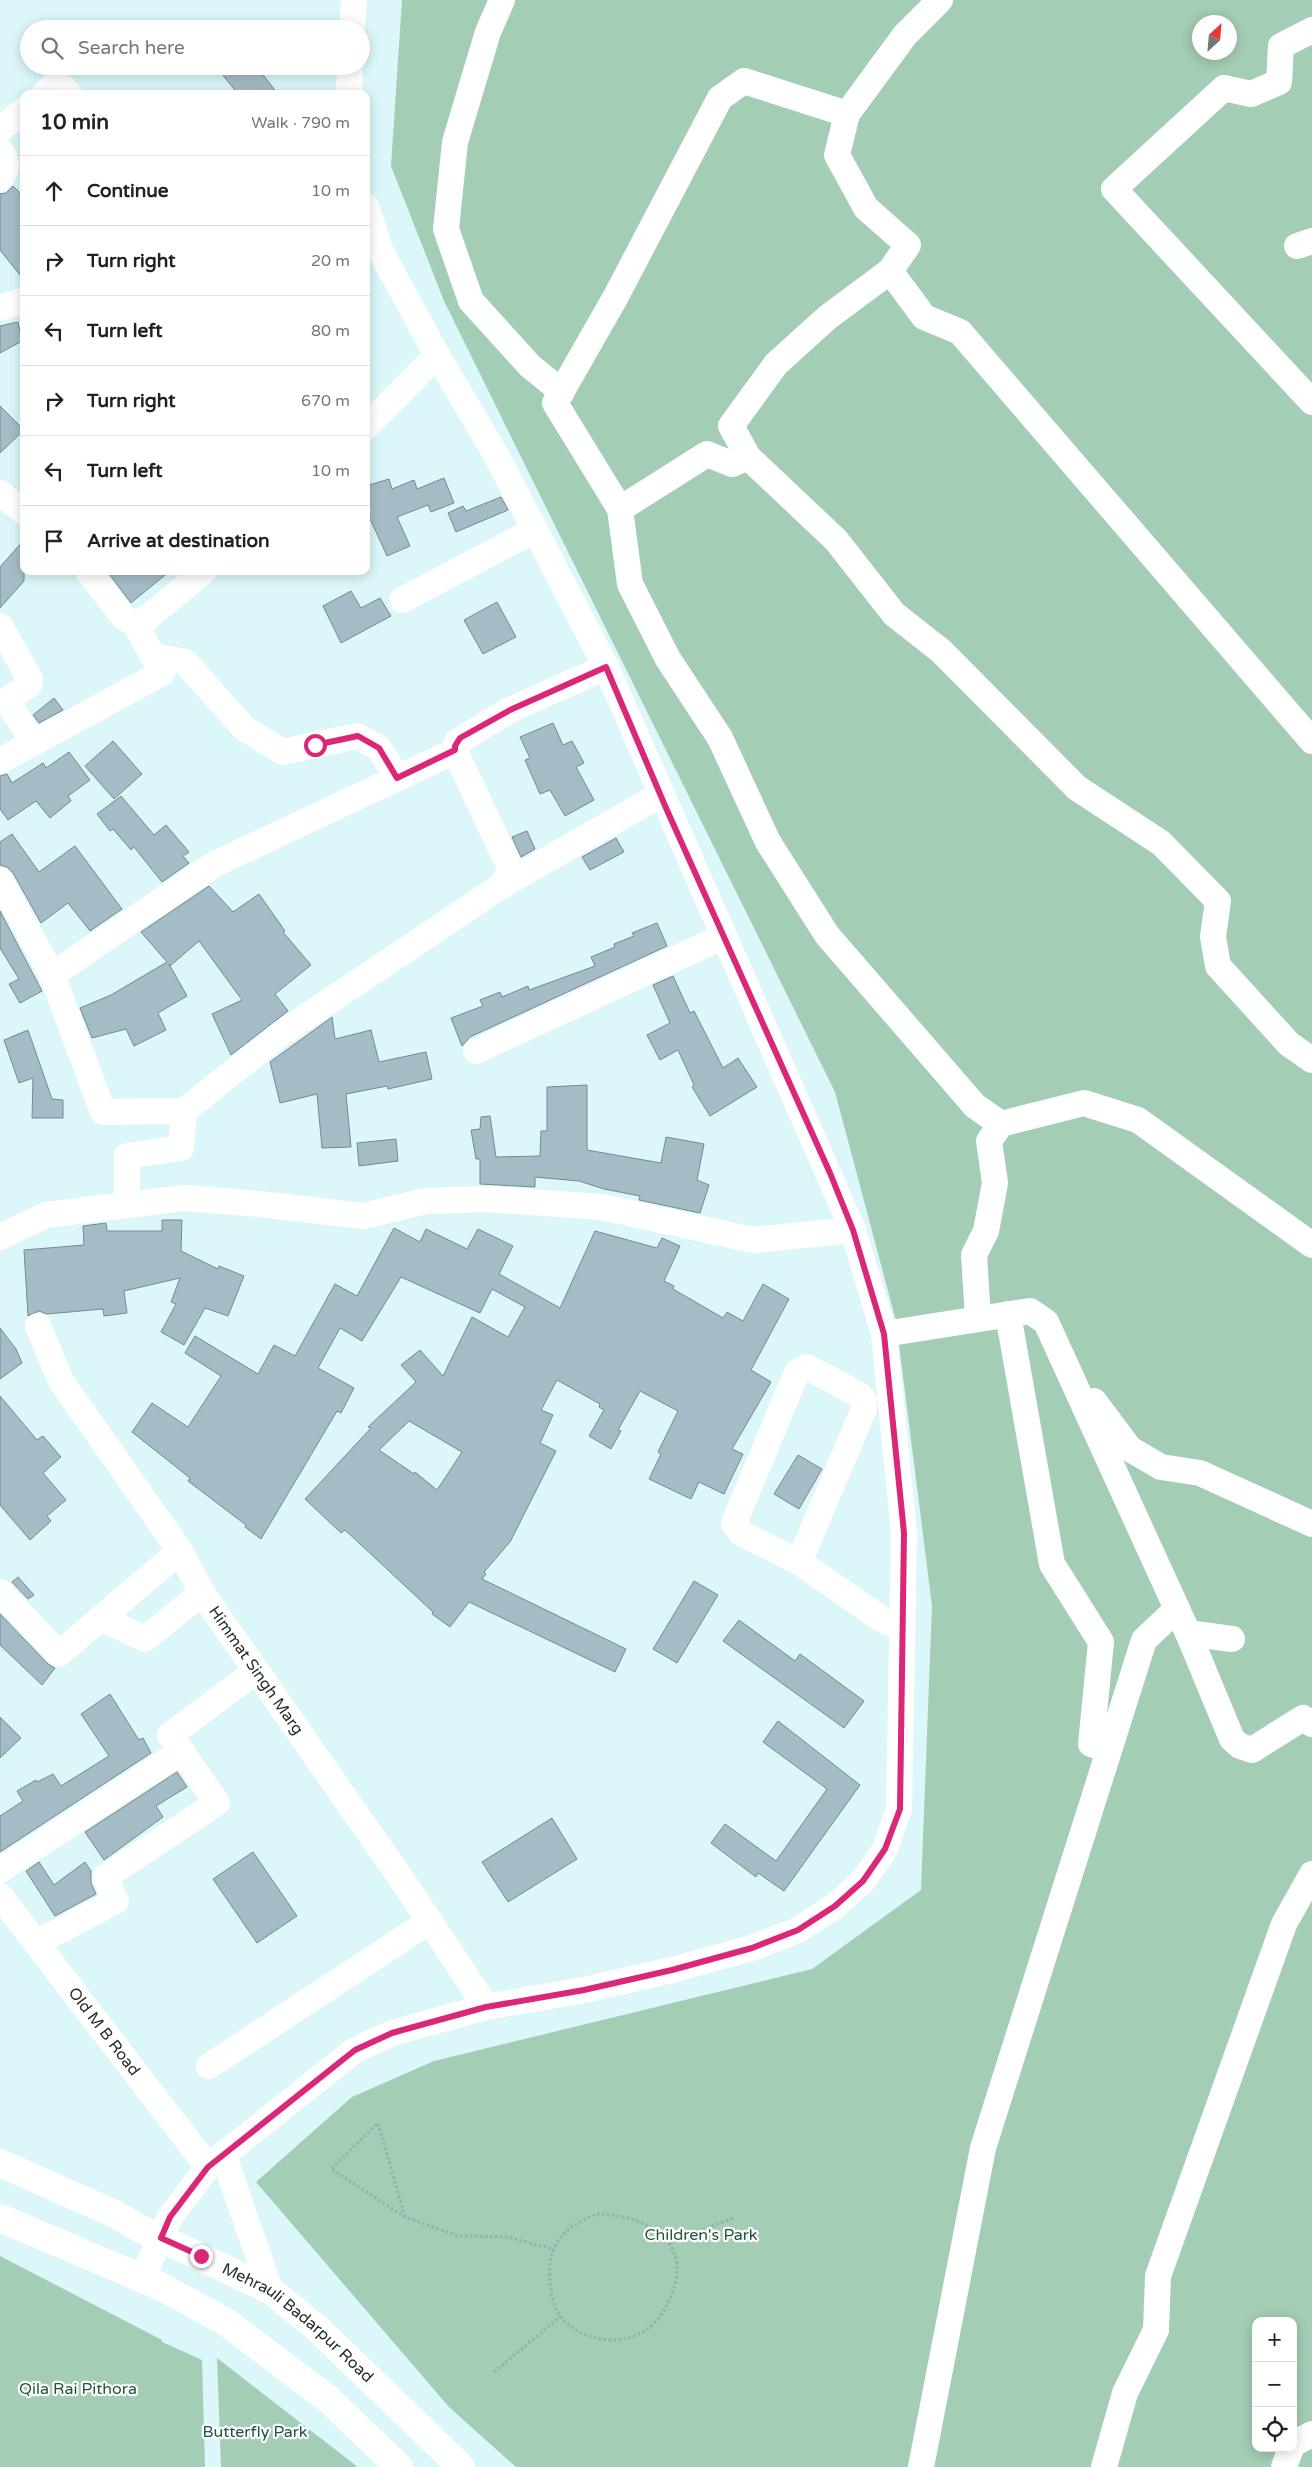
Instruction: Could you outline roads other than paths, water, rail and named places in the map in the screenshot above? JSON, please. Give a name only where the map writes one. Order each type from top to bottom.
[{"type":"main road","name":"Mehrauli Badarpur Road","points":[[0,2163],[115,2214],[270,2290],[318,2329],[461,2467]]},
{"type":"main road","points":[[0,2218],[178,2294],[226,2322],[328,2399],[399,2467]]},
{"type":"street","points":[[353,20],[354,0]]},
{"type":"street","points":[[502,0],[488,32],[455,142],[446,229],[471,301],[530,366],[562,392]]},
{"type":"street","points":[[940,0],[905,35],[847,114],[837,155],[866,208],[908,245],[890,271],[828,317],[776,364],[732,426],[748,457],[836,540],[894,614],[941,651],[1077,788],[1161,843],[1218,901],[1213,937],[1218,966],[1289,1044],[1312,1060]]},
{"type":"street","points":[[1312,30],[1280,46],[1279,82],[1251,94],[1224,88],[1114,189],[1312,402]]},
{"type":"street","points":[[349,90],[350,75]]},
{"type":"street","points":[[847,114],[744,81],[720,98],[614,298],[555,403],[620,509],[630,584],[668,659],[720,738],[768,842],[827,934],[975,1106],[1001,1124]]},
{"type":"street","points":[[49,90],[58,82],[65,90]]},
{"type":"street","points":[[0,130],[20,113]]},
{"type":"street","points":[[0,151],[6,161],[6,169],[0,179]]},
{"type":"street","points":[[142,2278],[170,2217],[216,2160],[355,2050],[392,2033],[486,2007],[584,1990],[672,1970],[752,1948],[798,1930],[835,1906],[863,1881],[885,1849],[900,1809],[904,1533],[884,1334],[853,1230],[826,1164],[660,795],[606,667],[495,453],[437,355],[382,252],[370,218]]},
{"type":"street","points":[[890,271],[924,317],[960,332],[1312,741]]},
{"type":"street","points":[[0,308],[20,301]]},
{"type":"street","points":[[370,423],[437,355]]},
{"type":"street","points":[[620,509],[707,454],[732,464],[748,457]]},
{"type":"street","points":[[0,493],[20,509]]},
{"type":"street","points":[[402,600],[535,530]]},
{"type":"street","points":[[91,575],[122,615],[129,622],[135,623],[146,619],[199,575]]},
{"type":"street","points":[[0,761],[162,673],[135,623]]},
{"type":"street","points":[[0,626],[30,679],[29,685],[16,692],[11,697],[9,704],[33,742]]},
{"type":"street","points":[[153,656],[185,662],[244,728],[283,752],[358,736],[379,748],[397,778]]},
{"type":"street","points":[[501,886],[509,873],[509,866],[455,750],[455,746],[460,738],[510,710],[606,667]]},
{"type":"street","points":[[52,975],[215,864],[455,750]]},
{"type":"street","points":[[0,880],[52,975],[103,1112],[184,1111],[282,1033],[501,886],[660,795]]},
{"type":"street","points":[[476,1050],[724,936]]},
{"type":"street","points":[[978,1319],[974,1255],[986,1231],[994,1183],[989,1142],[1001,1124],[1084,1103],[1138,1120],[1312,1245]]},
{"type":"street","points":[[127,1204],[127,1156],[181,1148],[184,1111]]},
{"type":"street","points":[[0,1237],[46,1215],[184,1198],[260,1204],[363,1216],[426,1201],[487,1199],[602,1206],[753,1240],[853,1230]]},
{"type":"street","points":[[884,1334],[1030,1311],[1046,1322],[1188,1633],[1232,1738],[1240,1746],[1252,1750],[1303,1718],[1312,1724]]},
{"type":"street","points":[[1008,1314],[1052,1564],[1100,1642],[1090,1744],[1108,1750]]},
{"type":"street","name":"Himmat Singh Marg","points":[[38,1326],[61,1381],[180,1551],[202,1593],[430,1921],[486,2007]]},
{"type":"street","points":[[1066,1365],[1130,1449],[1161,1467],[1200,1473],[1312,1524]]},
{"type":"street","points":[[799,1562],[864,1409],[864,1400],[858,1394],[807,1367],[797,1372],[734,1523],[741,1533],[799,1562],[886,1622],[902,1626]]},
{"type":"street","points":[[864,1400],[890,1399]]},
{"type":"street","points":[[0,1592],[59,1654],[180,1551]]},
{"type":"street","points":[[101,1618],[145,1639],[202,1593]]},
{"type":"street","points":[[921,2467],[983,2148],[1144,1640],[1177,1609]]},
{"type":"street","points":[[1188,1633],[1232,1639]]},
{"type":"street","points":[[36,1943],[116,1901],[104,1877],[217,1803],[170,1734],[256,1671]]},
{"type":"street","points":[[0,1870],[182,1751]]},
{"type":"street","points":[[1104,2467],[1125,2393],[1156,2330],[1158,2276],[1284,1924],[1312,1874]]},
{"type":"street","name":"Old M B Road","points":[[0,1896],[36,1943],[216,2160],[270,2290]]},
{"type":"street","points":[[209,2066],[430,1921]]},
{"type":"street","points":[[1297,2442],[1312,2434]]},
{"type":"street","points":[[1284,2467],[1290,2452]]},
{"type":"park label","name":"Children's Park","points":[[701,2235]]},
{"type":"park label","name":"Qila Rai Pithora","points":[[78,2389]]},
{"type":"park label","name":"Butterfly Park","points":[[255,2432]]}]
